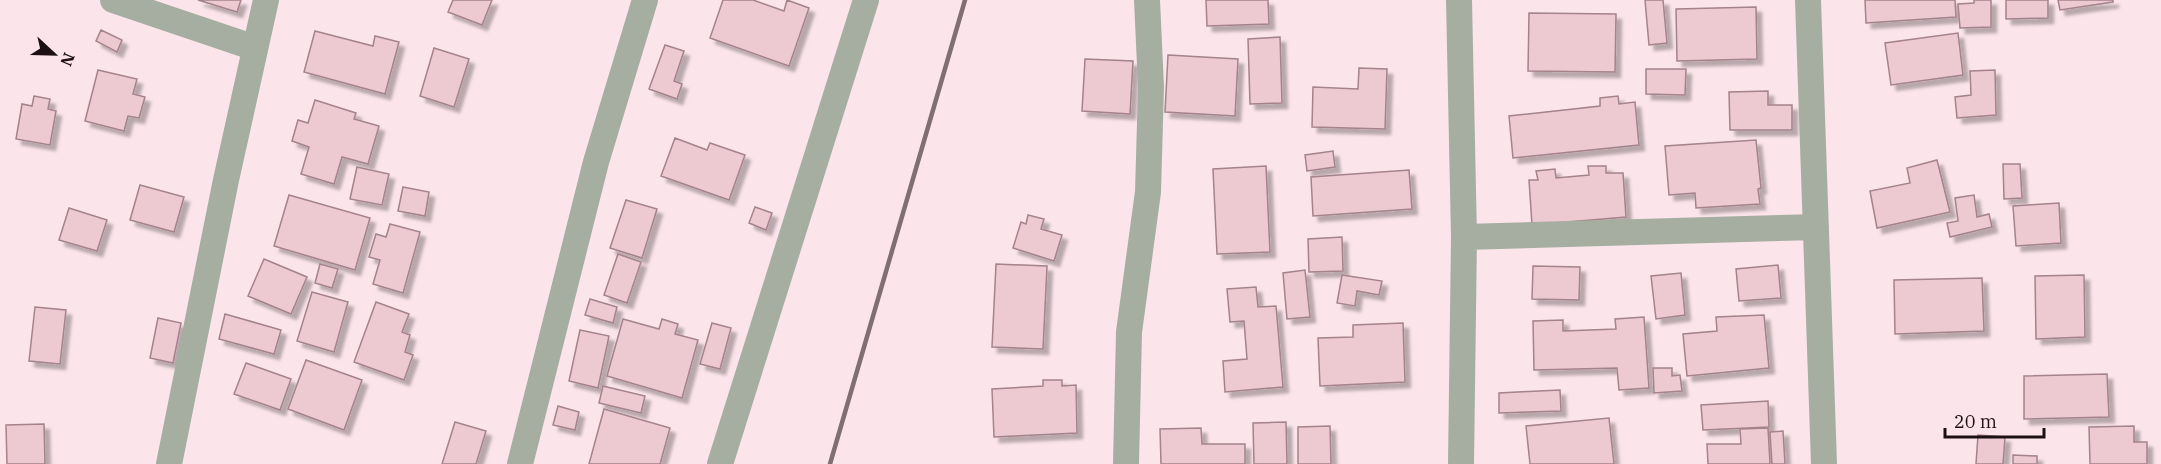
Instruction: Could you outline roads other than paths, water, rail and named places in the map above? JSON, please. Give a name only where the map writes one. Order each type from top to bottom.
[{"type":"street","points":[[113,0],[255,48]]},
{"type":"street","points":[[169,464],[223,191],[266,0]]},
{"type":"street","points":[[520,464],[596,162],[645,0]]},
{"type":"street","points":[[720,464],[866,0]]},
{"type":"street","points":[[1126,464],[1129,332],[1148,192],[1150,87],[1147,0]]},
{"type":"street","points":[[1459,0],[1464,237],[1461,464]]},
{"type":"street","points":[[1808,0],[1824,464]]},
{"type":"street","points":[[1464,237],[1816,227]]},
{"type":"railway","points":[[830,464],[965,0]]}]
